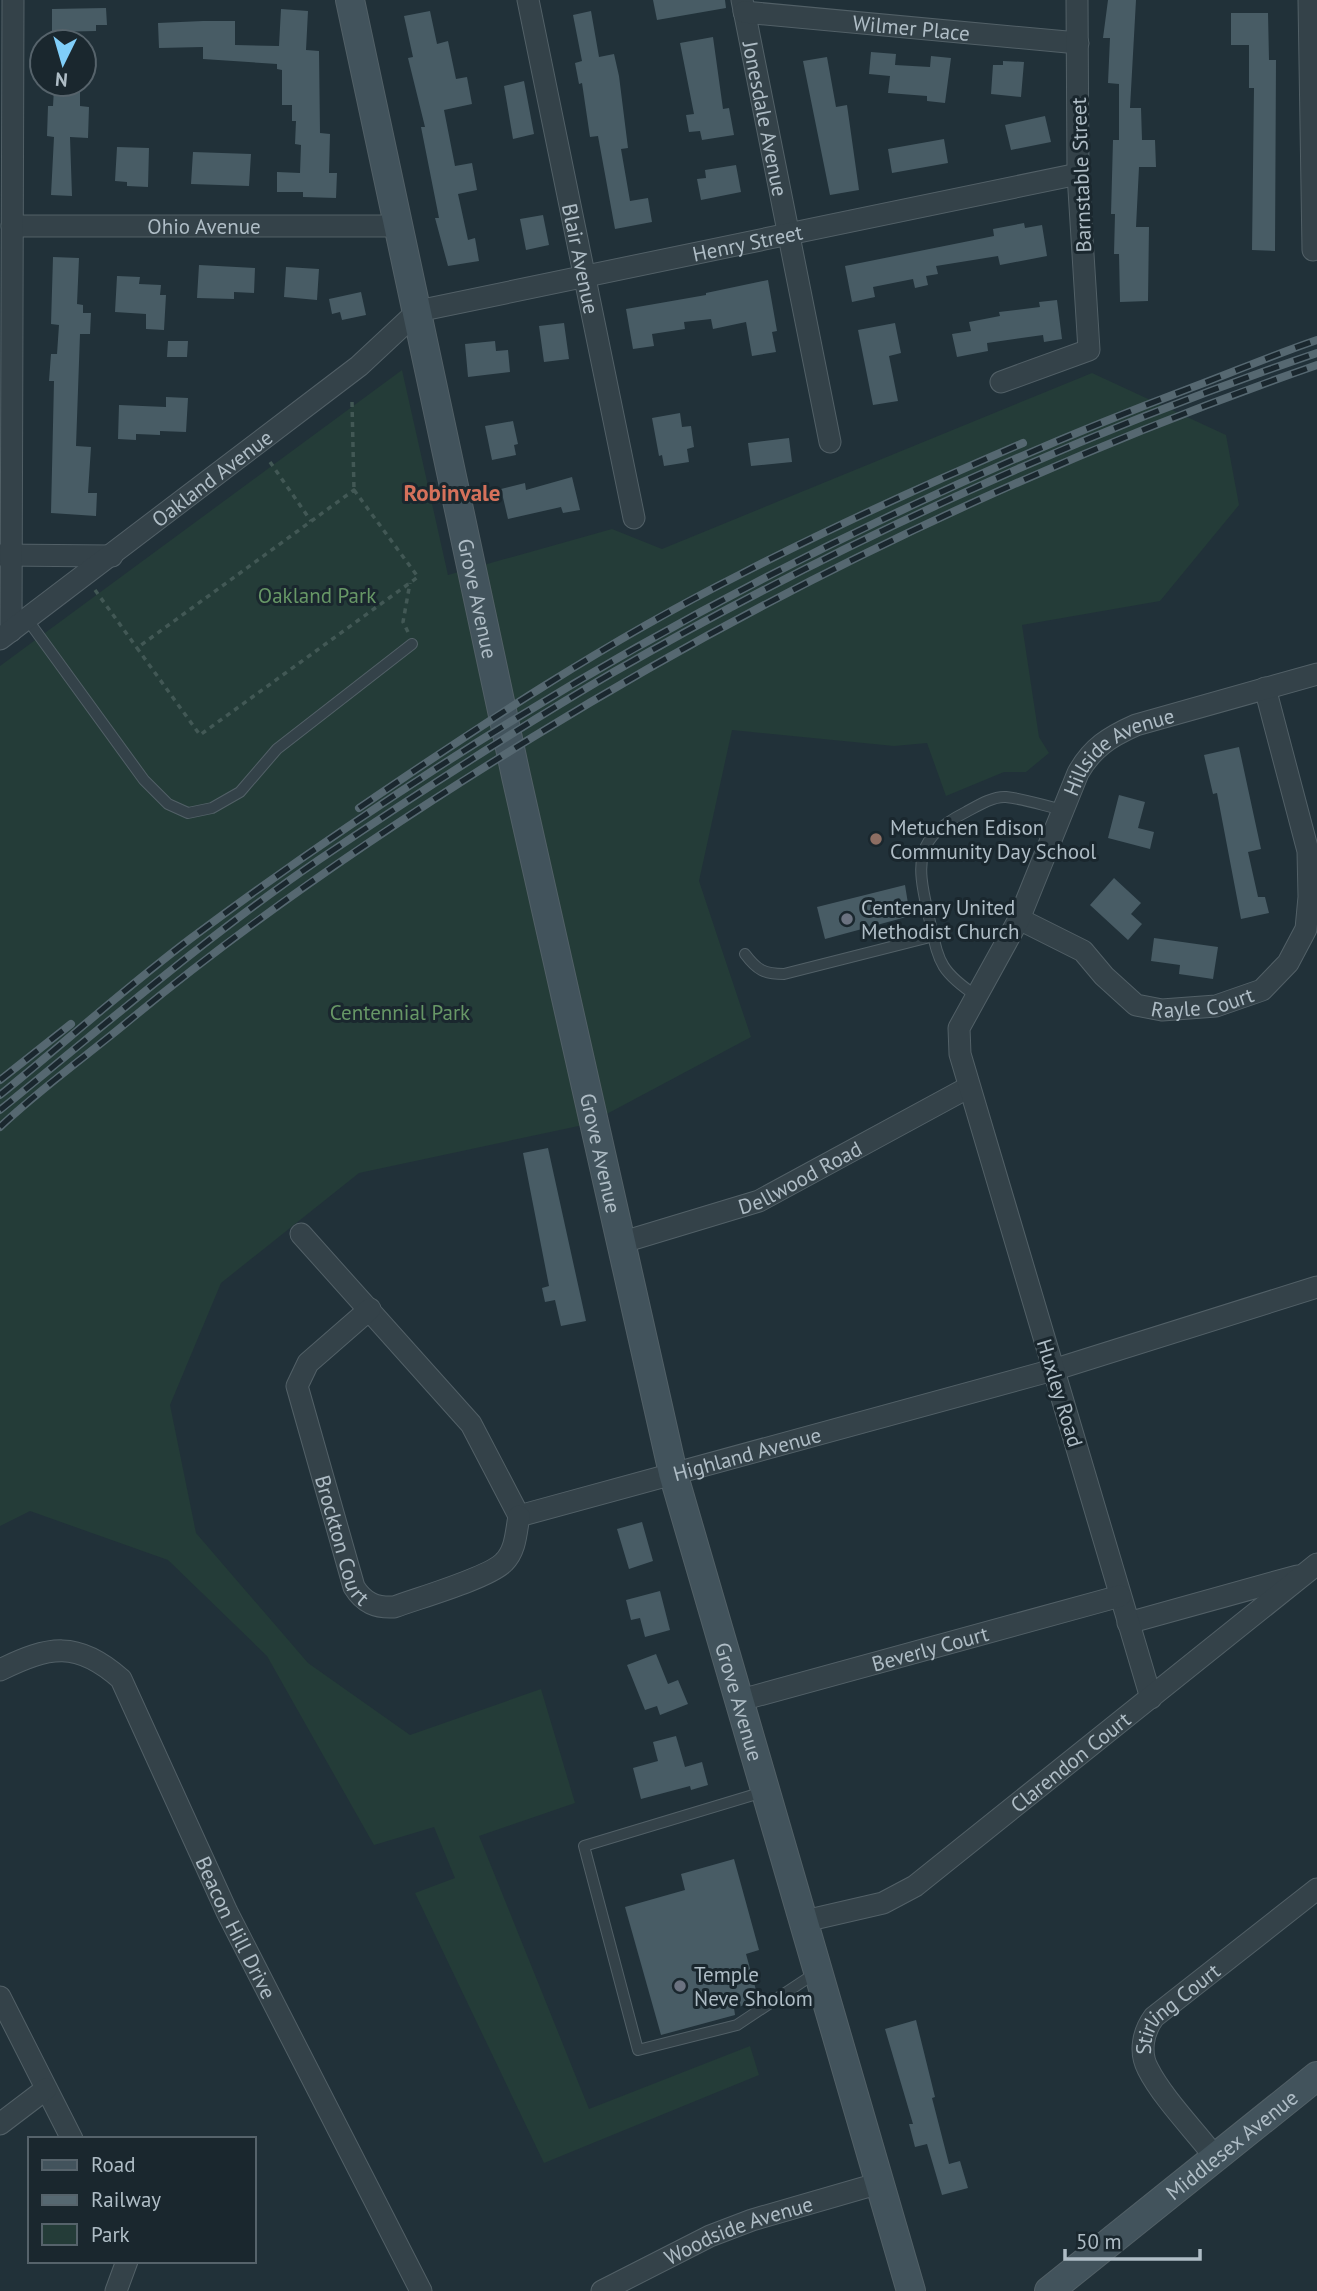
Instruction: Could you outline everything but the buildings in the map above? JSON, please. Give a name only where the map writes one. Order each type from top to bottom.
[{"type":"street","points":[[12,0],[12,226],[6,555],[13,630]]},
{"type":"street","name":"Grove Avenue","points":[[351,0],[517,785],[673,1473],[911,2291]]},
{"type":"street","name":"Blair Avenue","points":[[528,0],[634,518]]},
{"type":"street","name":"Barnstable Street","points":[[1001,382],[1089,350],[1078,174],[1077,0]]},
{"type":"street","points":[[1309,0],[1313,250]]},
{"type":"street","name":"Wilmer Place","points":[[743,6],[1078,43]]},
{"type":"street","name":"Jonesdale Avenue","points":[[743,6],[830,442]]},
{"type":"street","name":"Henry Street","points":[[418,311],[1078,174]]},
{"type":"street","name":"Ohio Avenue","points":[[12,226],[398,226]]},
{"type":"street","name":"Oakland Avenue","points":[[13,630],[359,366],[418,311]]},
{"type":"street","points":[[6,555],[112,556]]},
{"type":"street","name":"Hillside Avenue","points":[[970,1087],[960,1054],[959,1028],[1019,919],[1088,754],[1110,737],[1158,718],[1317,674]]},
{"type":"street","name":"Rayle Court","points":[[1019,919],[1083,951],[1104,976],[1136,1004],[1162,1010],[1216,1006],[1262,990],[1288,963],[1306,929],[1309,897],[1308,851],[1265,688]]},
{"type":"street","name":"Dellwood Road","points":[[620,1242],[759,1201],[970,1087]]},
{"type":"street","name":"Huxley Road","points":[[970,1087],[1151,1698]]},
{"type":"street","points":[[301,1234],[471,1424],[519,1516]]},
{"type":"street","name":"Highland Avenue","points":[[519,1516],[1053,1370],[1317,1287]]},
{"type":"street","name":"Brockton Court","points":[[370,1309],[308,1363],[297,1386],[354,1587],[359,1596],[380,1608],[394,1607],[488,1572],[504,1563],[514,1546],[519,1516]]},
{"type":"street","points":[[1128,1623],[1311,1569]]},
{"type":"street","name":"Clarendon Court","points":[[805,1921],[883,1903],[915,1886],[1311,1569]]},
{"type":"street","name":"Beverly Court","points":[[741,1700],[1121,1596]]},
{"type":"street","name":"Beacon Hill Drive","points":[[0,1670],[28,1656],[54,1649],[79,1652],[103,1663],[121,1679],[227,1912],[421,2291]]},
{"type":"street","name":"Stirling Court","points":[[1215,2157],[1147,2069],[1143,2048],[1146,2028],[1154,2017],[1317,1889]]},
{"type":"street","points":[[0,1997],[71,2137]]},
{"type":"street","name":"Middlesex Avenue","points":[[1049,2291],[1317,2076]]},
{"type":"street","points":[[0,2124],[46,2089]]},
{"type":"street","name":"Woodside Avenue","points":[[602,2291],[741,2224],[880,2183]]},
{"type":"street","points":[[116,2291],[126,2263]]},
{"type":"lane","points":[[13,630],[144,780],[168,804],[188,813],[212,808],[240,792],[277,749],[412,644]]},
{"type":"lane","points":[[978,997],[953,980],[939,963],[924,896],[921,855],[939,827],[973,808],[1004,796],[1064,810]]},
{"type":"lane","points":[[745,954],[756,968],[767,974],[784,974],[934,936]]},
{"type":"lane","points":[[767,1791],[584,1846],[638,2050],[737,2025],[820,1971]]},
{"type":"path","points":[[86,576],[200,735],[418,577],[354,490],[352,402]]},
{"type":"path","points":[[270,462],[311,521]]},
{"type":"path","points":[[138,648],[354,490]]},
{"type":"path","points":[[410,583],[403,622],[412,644]]},
{"type":"green space","points":[[402,370],[448,575],[612,529],[662,549],[1092,373],[1226,435],[1239,505],[1160,601],[1022,625],[1039,737],[1049,753],[1026,772],[1004,772],[946,796],[927,743],[894,746],[732,730],[699,881],[751,1037],[588,1124],[359,1173],[221,1283],[170,1405],[196,1533],[308,1663],[410,1735],[541,1689],[575,1803],[479,1836],[589,2109],[750,2046],[759,2075],[544,2163],[415,1893],[455,1878],[434,1827],[374,1845],[267,1656],[168,1560],[30,1511],[0,1526],[0,666]]},
{"type":"railway","points":[[0,1095],[190,939],[306,855],[546,700],[670,629],[796,562],[924,500],[1055,442],[1317,340]]},
{"type":"railway","points":[[0,1110],[157,981],[278,888],[464,764],[612,673],[781,581],[957,496],[1136,419],[1317,353]]},
{"type":"railway","points":[[0,1127],[179,980],[277,906],[429,803],[626,681],[817,578],[1014,484],[1215,402],[1317,365]]},
{"type":"railway","points":[[359,808],[545,685],[689,601],[844,523],[1023,443]]},
{"type":"railway","points":[[0,1080],[71,1024]]},
{"type":"place","name":"Metuchen Edison Community Day School","points":[[876,839]]},
{"type":"place","name":"Centenary United Methodist Church","points":[[847,919]]},
{"type":"place","name":"Temple Neve Sholom","points":[[680,1986]]},
{"type":"district","name":"Robinvale","points":[[452,492]]},
{"type":"park label","name":"Oakland Park","points":[[317,595]]},
{"type":"park label","name":"Centennial Park","points":[[400,1012]]}]
